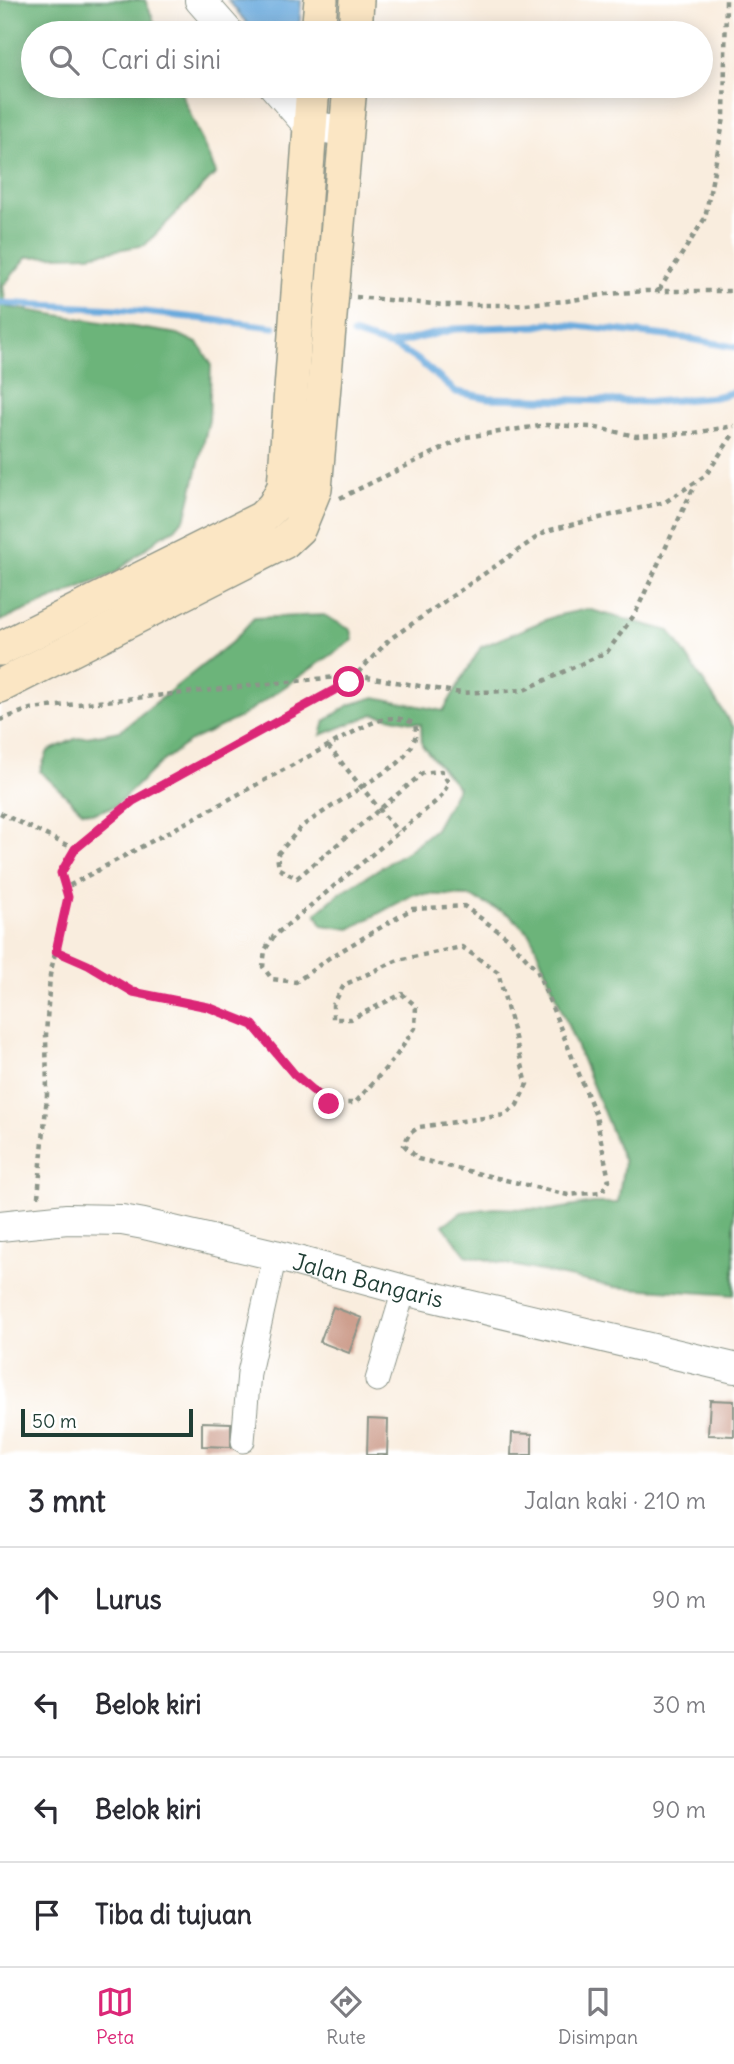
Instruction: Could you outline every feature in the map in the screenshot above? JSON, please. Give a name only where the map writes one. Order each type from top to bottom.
[{"type":"main road","points":[[319,21],[321,0]]},
{"type":"main road","points":[[356,21],[357,0]]},
{"type":"main road","points":[[0,686],[284,542],[299,528],[315,489],[327,340],[315,291],[309,126],[312,98]]},
{"type":"main road","points":[[0,649],[262,518],[274,506],[284,486],[294,336],[315,291],[346,131],[349,98]]},
{"type":"street","points":[[200,0],[218,21]]},
{"type":"street","points":[[284,98],[309,126],[346,131]]},
{"type":"street","name":"Jalan Bangaris","points":[[0,1226],[67,1219],[122,1220],[734,1368]]},
{"type":"street","points":[[243,1441],[249,1373],[275,1255]]},
{"type":"street","points":[[377,1380],[404,1290]]},
{"type":"path","points":[[659,290],[705,218],[724,118],[726,0]]},
{"type":"path","points":[[315,291],[444,305],[510,305],[659,290],[734,291]]},
{"type":"path","points":[[305,515],[466,437],[546,425],[592,427],[636,436],[694,433],[734,426]]},
{"type":"path","points":[[35,1222],[47,1095],[46,1035],[50,975],[68,897],[61,873],[75,849],[133,801],[349,682],[390,639],[547,531],[665,502],[706,475],[734,433]]},
{"type":"path","points":[[0,720],[30,709],[355,676],[461,693],[524,690],[607,652],[635,614],[695,482]]},
{"type":"path","points":[[56,951],[88,965],[133,992],[208,1007],[253,1025],[294,1074],[329,1104],[355,1103],[394,1059],[415,1028],[416,1006],[402,994],[351,1019],[333,1020],[333,1005],[344,985],[398,960],[462,947],[498,972],[527,1084],[517,1105],[505,1115],[419,1127],[409,1134],[404,1145],[418,1159],[568,1195],[602,1192],[609,1180],[596,1116],[537,970],[509,938],[464,906],[412,909],[329,958],[296,982],[272,979],[263,967],[265,950],[274,936],[440,798],[449,783],[441,771],[423,773],[297,878],[279,869],[277,855],[302,826],[397,764],[409,752],[417,733],[415,724],[401,717],[383,718],[65,888]]},
{"type":"path","points":[[328,746],[398,832]]},
{"type":"path","points":[[0,813],[75,849]]},
{"type":"green space","points":[[0,0],[145,0],[154,21],[21,21],[21,98],[183,98],[216,173],[145,245],[89,255],[27,257],[3,286],[6,307],[178,334],[199,344],[211,364],[209,420],[186,516],[175,529],[161,536],[114,574],[0,621]]},
{"type":"green space","points":[[587,609],[670,631],[734,728],[734,1295],[614,1287],[466,1255],[443,1225],[462,1212],[495,1208],[551,1210],[593,1203],[618,1203],[624,1162],[531,935],[510,915],[469,896],[414,894],[350,929],[322,925],[316,913],[340,893],[409,850],[435,829],[458,787],[422,745],[421,724],[374,714],[321,735],[325,721],[349,705],[375,697],[443,711],[481,647],[555,616]]},
{"type":"green space","points":[[324,615],[351,630],[353,640],[239,718],[190,741],[159,764],[115,806],[94,813],[82,811],[40,771],[48,751],[75,739],[120,731],[232,642],[254,618]]},
{"type":"water","points":[[228,0],[301,0],[300,21],[245,21]]},
{"type":"building","points":[[333,1307],[362,1318],[349,1353],[320,1342]]},
{"type":"building","points":[[710,1400],[734,1401],[734,1436],[708,1435]]},
{"type":"building","points":[[368,1419],[388,1420],[387,1455],[367,1455]]},
{"type":"building","points":[[202,1422],[231,1423],[231,1447],[202,1446]]},
{"type":"building","points":[[512,1433],[532,1434],[532,1455],[511,1455]]},
{"type":"waterway","points":[[0,303],[118,309],[274,327]]},
{"type":"waterway","points":[[390,345],[454,329],[537,326],[551,323],[685,338],[734,347]]},
{"type":"waterway","points":[[353,334],[397,348],[418,360],[456,392],[488,398],[653,402],[715,397],[734,392]]},
{"type":"route","points":[[329,1104],[294,1074],[253,1025],[208,1007],[133,992],[88,965],[56,951],[68,897],[61,873],[75,849],[133,801],[349,682]]}]
